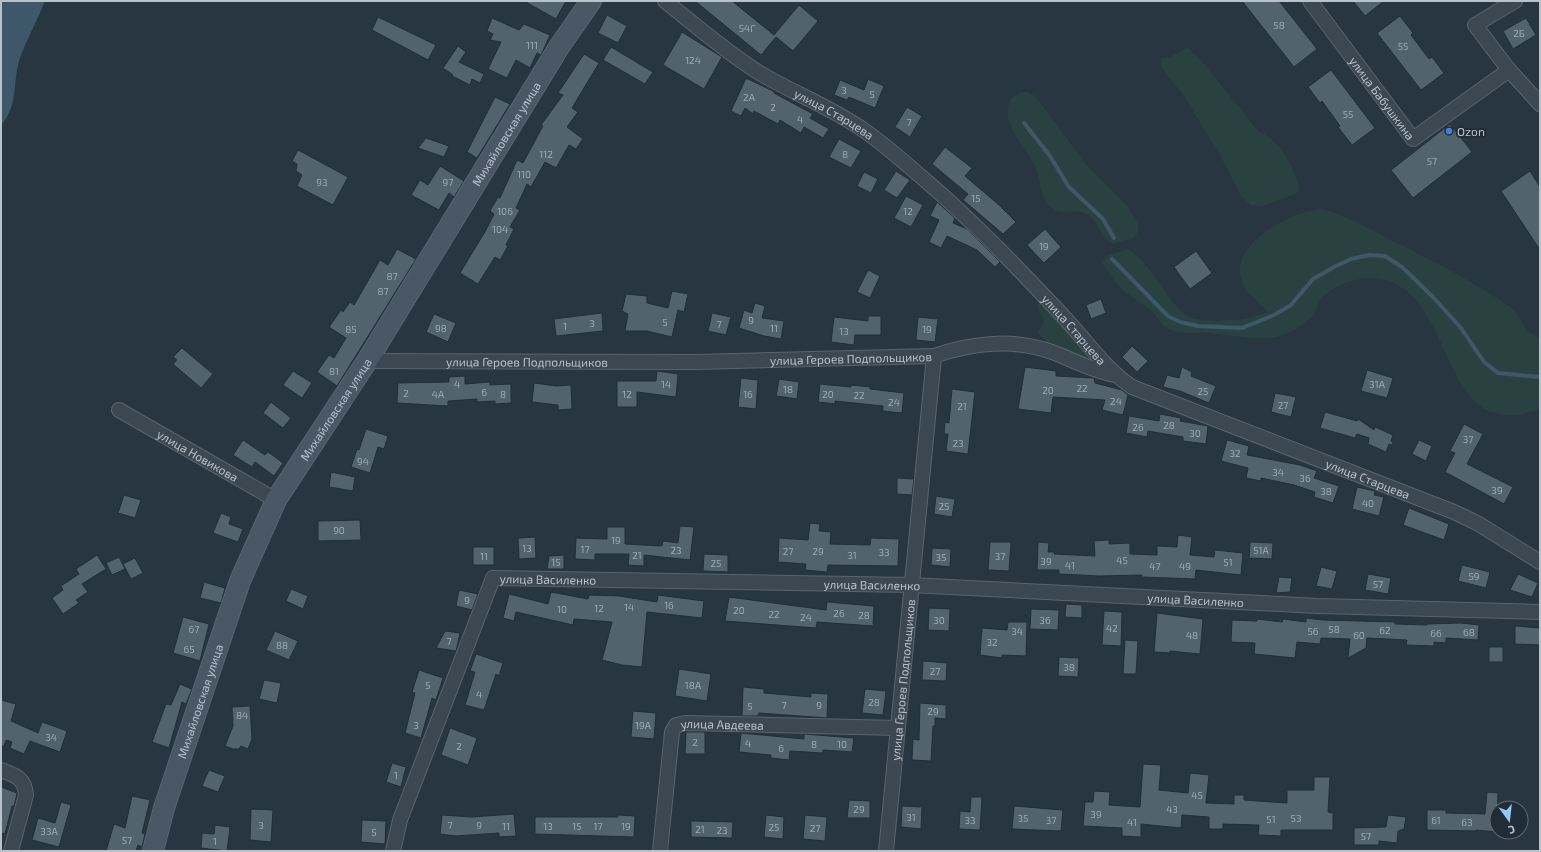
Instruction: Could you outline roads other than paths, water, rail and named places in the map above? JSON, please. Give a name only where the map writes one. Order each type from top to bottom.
[{"type":"street","name":"Михайловская улица","points":[[153,851],[185,742],[240,581],[276,500],[367,361],[559,47],[590,1]]},
{"type":"street","name":"улица Старцева","points":[[665,1],[734,56],[759,72],[865,130],[935,189],[1005,254],[1115,375],[1132,387],[1454,512],[1477,523],[1540,562]]},
{"type":"street","name":"улица Бабушкина","points":[[1310,1],[1413,139],[1509,70]]},
{"type":"street","points":[[1515,1],[1475,25],[1509,70],[1540,104]]},
{"type":"street","points":[[934,356],[957,349],[978,345],[1031,346],[1052,352],[1097,371],[1115,375]]},
{"type":"street","name":"улица Героев Подпольщиков","points":[[367,361],[695,362],[934,356],[886,851]]},
{"type":"street","name":"улица Новикова","points":[[119,410],[276,500]]},
{"type":"street","name":"улица Василенко","points":[[393,851],[400,820],[493,578],[911,585],[1318,606],[1540,612]]},
{"type":"street","name":"улица Авдеева","points":[[660,851],[672,732],[676,725],[685,723],[897,728]]},
{"type":"street","points":[[1,770],[20,777],[26,787],[26,795],[11,851]]},
{"type":"water","points":[[1,1],[45,1],[21,55],[18,64],[13,101],[7,118],[1,125]]},
{"type":"waterway","points":[[1024,123],[1050,156],[1069,187],[1103,219],[1114,238]]},
{"type":"waterway","points":[[1112,259],[1168,316],[1180,322],[1198,326],[1242,328],[1274,315],[1291,305],[1313,279],[1336,266],[1351,259],[1369,255],[1385,256],[1402,267],[1432,296],[1461,328],[1484,362],[1498,373],[1540,377]]},
{"type":"place","name":"Ozon","points":[[1449,131]]}]
